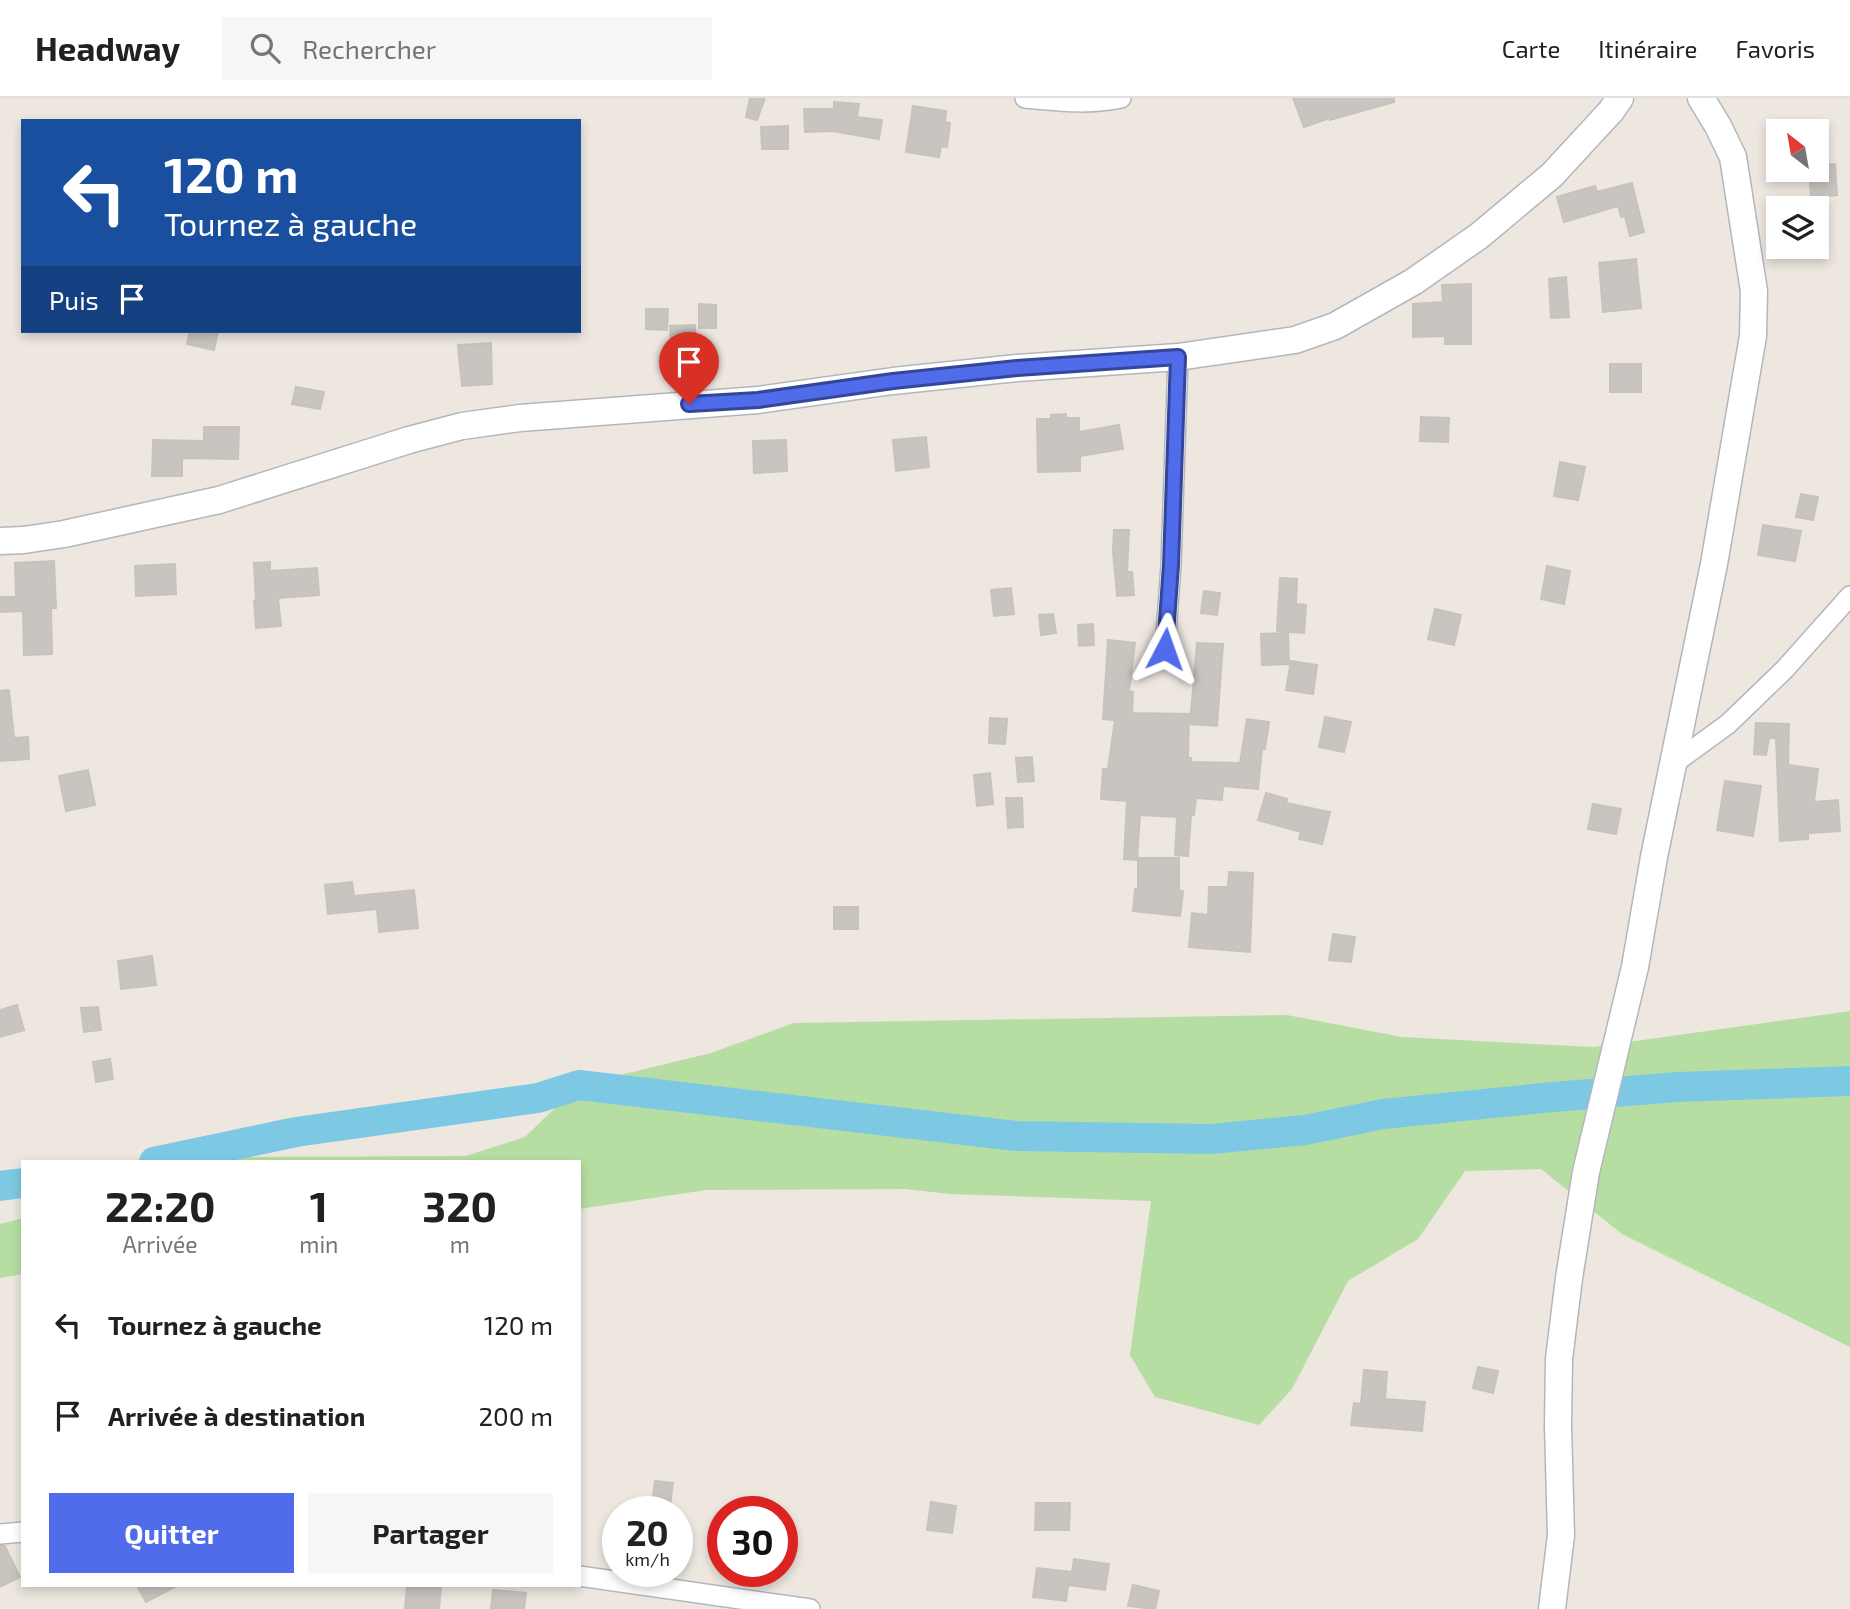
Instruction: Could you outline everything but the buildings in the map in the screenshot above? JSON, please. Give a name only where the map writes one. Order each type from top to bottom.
[{"type":"street","points":[[1026,98],[1068,102],[1121,98]]},
{"type":"street","points":[[0,541],[64,534],[205,503],[462,426],[520,418],[758,400],[893,381],[1017,368],[1178,357],[1295,340],[1335,326],[1413,282],[1479,236],[1552,175],[1620,98]]},
{"type":"street","points":[[1552,1609],[1561,1535],[1559,1359],[1569,1278],[1586,1172],[1635,967],[1714,564],[1753,336],[1754,291],[1732,157],[1701,98]]},
{"type":"street","points":[[1165,649],[1171,565],[1178,357]]},
{"type":"street","points":[[1673,764],[1728,724],[1766,688],[1806,649],[1850,596]]},
{"type":"street","points":[[0,1534],[21,1532]]},
{"type":"street","points":[[581,1576],[810,1609]]},
{"type":"green space","points":[[1850,1011],[1850,1347],[1622,1234],[1541,1169],[1465,1171],[1418,1239],[1348,1281],[1292,1389],[1259,1425],[1155,1397],[1130,1355],[1151,1201],[950,1194],[904,1189],[706,1190],[581,1209],[581,1160],[236,1160],[247,1157],[466,1156],[525,1137],[579,1085],[711,1053],[794,1023],[1287,1015],[1402,1037],[1593,1047]]},
{"type":"green space","points":[[21,1219],[21,1274],[0,1278],[0,1224]]},
{"type":"waterway","points":[[163,1160],[296,1132],[538,1098],[579,1085],[1016,1136],[1211,1139],[1305,1130],[1383,1114],[1553,1097],[1678,1087],[1850,1081]]},
{"type":"waterway","points":[[0,1186],[21,1183]]},
{"type":"route","points":[[689,404],[758,400],[893,381],[1017,368],[1178,357],[1171,565],[1165,649]]}]
